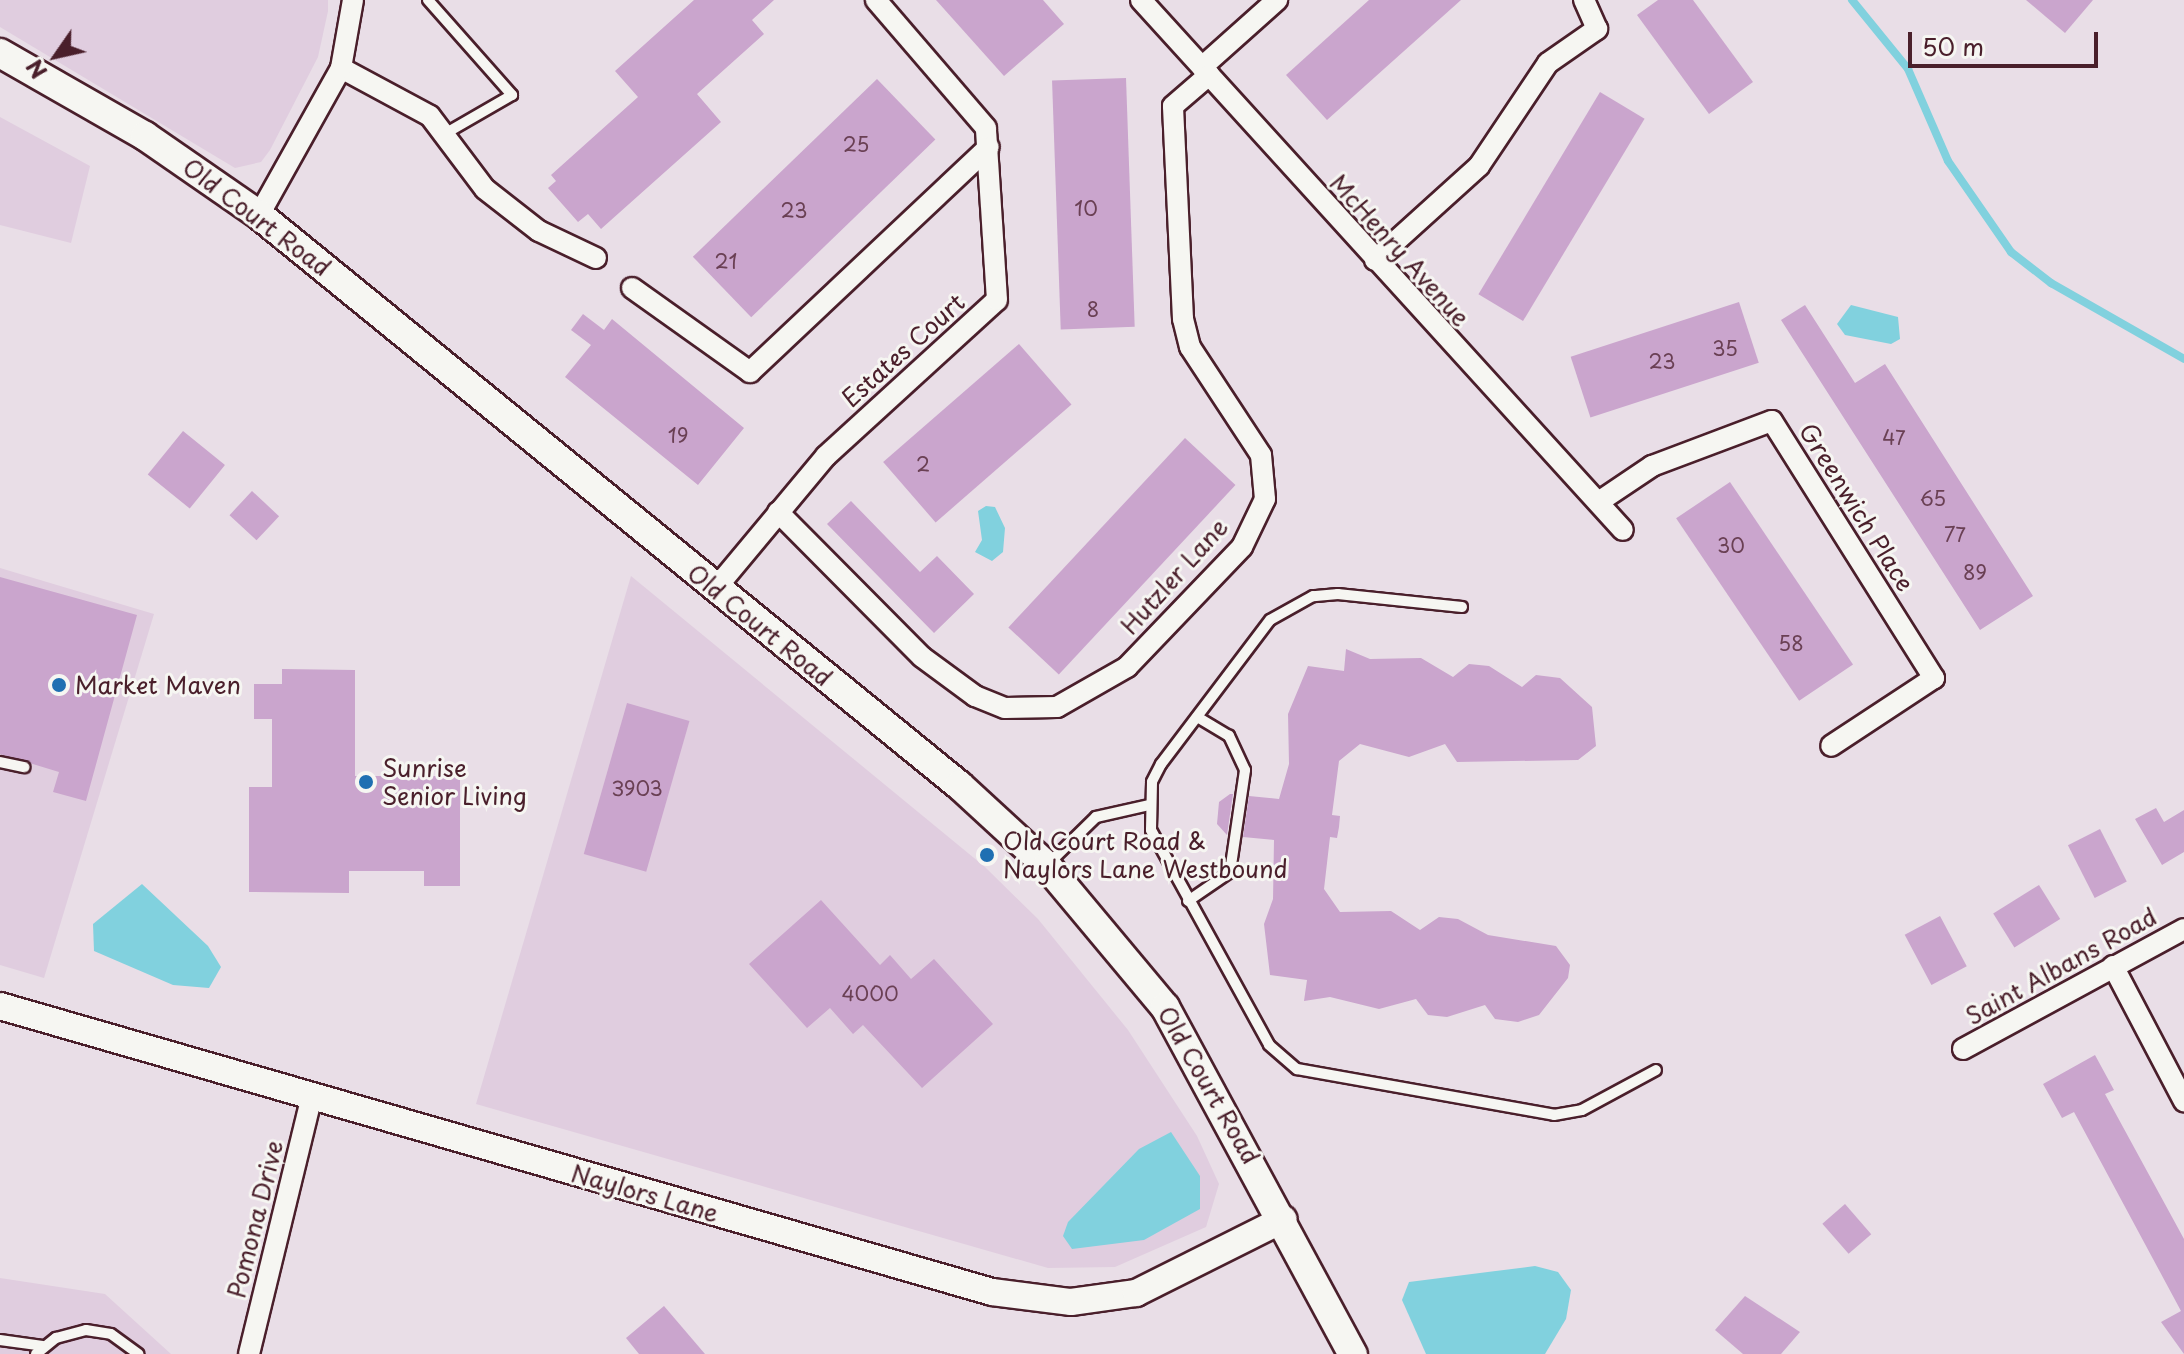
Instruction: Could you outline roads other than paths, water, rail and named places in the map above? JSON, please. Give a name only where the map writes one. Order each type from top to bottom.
[{"type":"main road","name":"Old Court Road","points":[[0,53],[89,101],[259,215],[716,588],[1047,866],[1165,1007],[1284,1219],[1353,1354]]},
{"type":"street","points":[[259,215],[341,68],[353,0]]},
{"type":"street","name":"Estates Court","points":[[716,588],[826,456],[997,300],[986,128],[876,0]]},
{"type":"street","name":"McHenry Avenue","points":[[1141,0],[1375,260],[1600,501],[1623,530]]},
{"type":"street","points":[[1205,71],[1277,0]]},
{"type":"street","points":[[1375,260],[1479,166],[1548,63],[1597,29],[1584,0]]},
{"type":"street","points":[[341,68],[448,132],[485,189],[539,231],[596,258]]},
{"type":"street","name":"Hutzler Lane","points":[[778,512],[922,657],[975,696],[1005,708],[1057,707],[1127,667],[1242,547],[1265,499],[1261,455],[1190,347],[1183,319],[1173,106],[1205,71]]},
{"type":"street","points":[[632,288],[750,372],[989,147]]},
{"type":"street","name":"Greenwich Place","points":[[1600,501],[1652,466],[1772,421],[1934,678],[1831,746]]},
{"type":"street","name":"Saint Albans Road","points":[[1963,1049],[2184,929]]},
{"type":"street","points":[[2113,966],[2184,1101]]},
{"type":"street","name":"Naylors Lane","points":[[0,1006],[917,1272],[1040,1299],[1136,1293],[1284,1219]]},
{"type":"street","name":"Pomona Drive","points":[[249,1354],[312,1096]]},
{"type":"lane","points":[[428,0],[512,95],[448,132]]},
{"type":"lane","points":[[1462,607],[1338,594],[1296,602],[1270,620],[1161,764],[1149,805],[1151,830],[1269,1045],[1297,1069],[1554,1115],[1582,1110],[1656,1070]]},
{"type":"lane","points":[[1188,901],[1230,872],[1245,770],[1229,736],[1197,717]]},
{"type":"lane","points":[[0,762],[24,767]]},
{"type":"lane","points":[[1047,866],[1096,817],[1149,805]]},
{"type":"lane","points":[[0,1340],[40,1350],[86,1330],[111,1334],[139,1354]]},
{"type":"water","points":[[1851,305],[1898,317],[1900,339],[1891,344],[1845,335],[1837,324]]},
{"type":"water","points":[[986,506],[995,507],[1005,528],[1003,552],[992,561],[975,552],[982,540],[978,511]]},
{"type":"water","points":[[142,884],[208,946],[221,967],[209,988],[173,985],[94,951],[93,924]]},
{"type":"water","points":[[1171,1132],[1200,1176],[1200,1209],[1144,1240],[1072,1249],[1063,1236],[1068,1222],[1139,1149]]},
{"type":"water","points":[[1535,1266],[1558,1272],[1571,1290],[1566,1319],[1545,1354],[1426,1354],[1402,1300],[1409,1282]]},
{"type":"waterway","points":[[1852,0],[1908,69],[1948,161],[2011,252],[2051,283],[2184,359]]},
{"type":"place","name":"Market Maven","points":[[59,685]]},
{"type":"place","name":"Sunrise Senior Living","points":[[366,782]]},
{"type":"place","name":"Old Court Road & Naylors Lane Westbound","points":[[987,855]]}]
